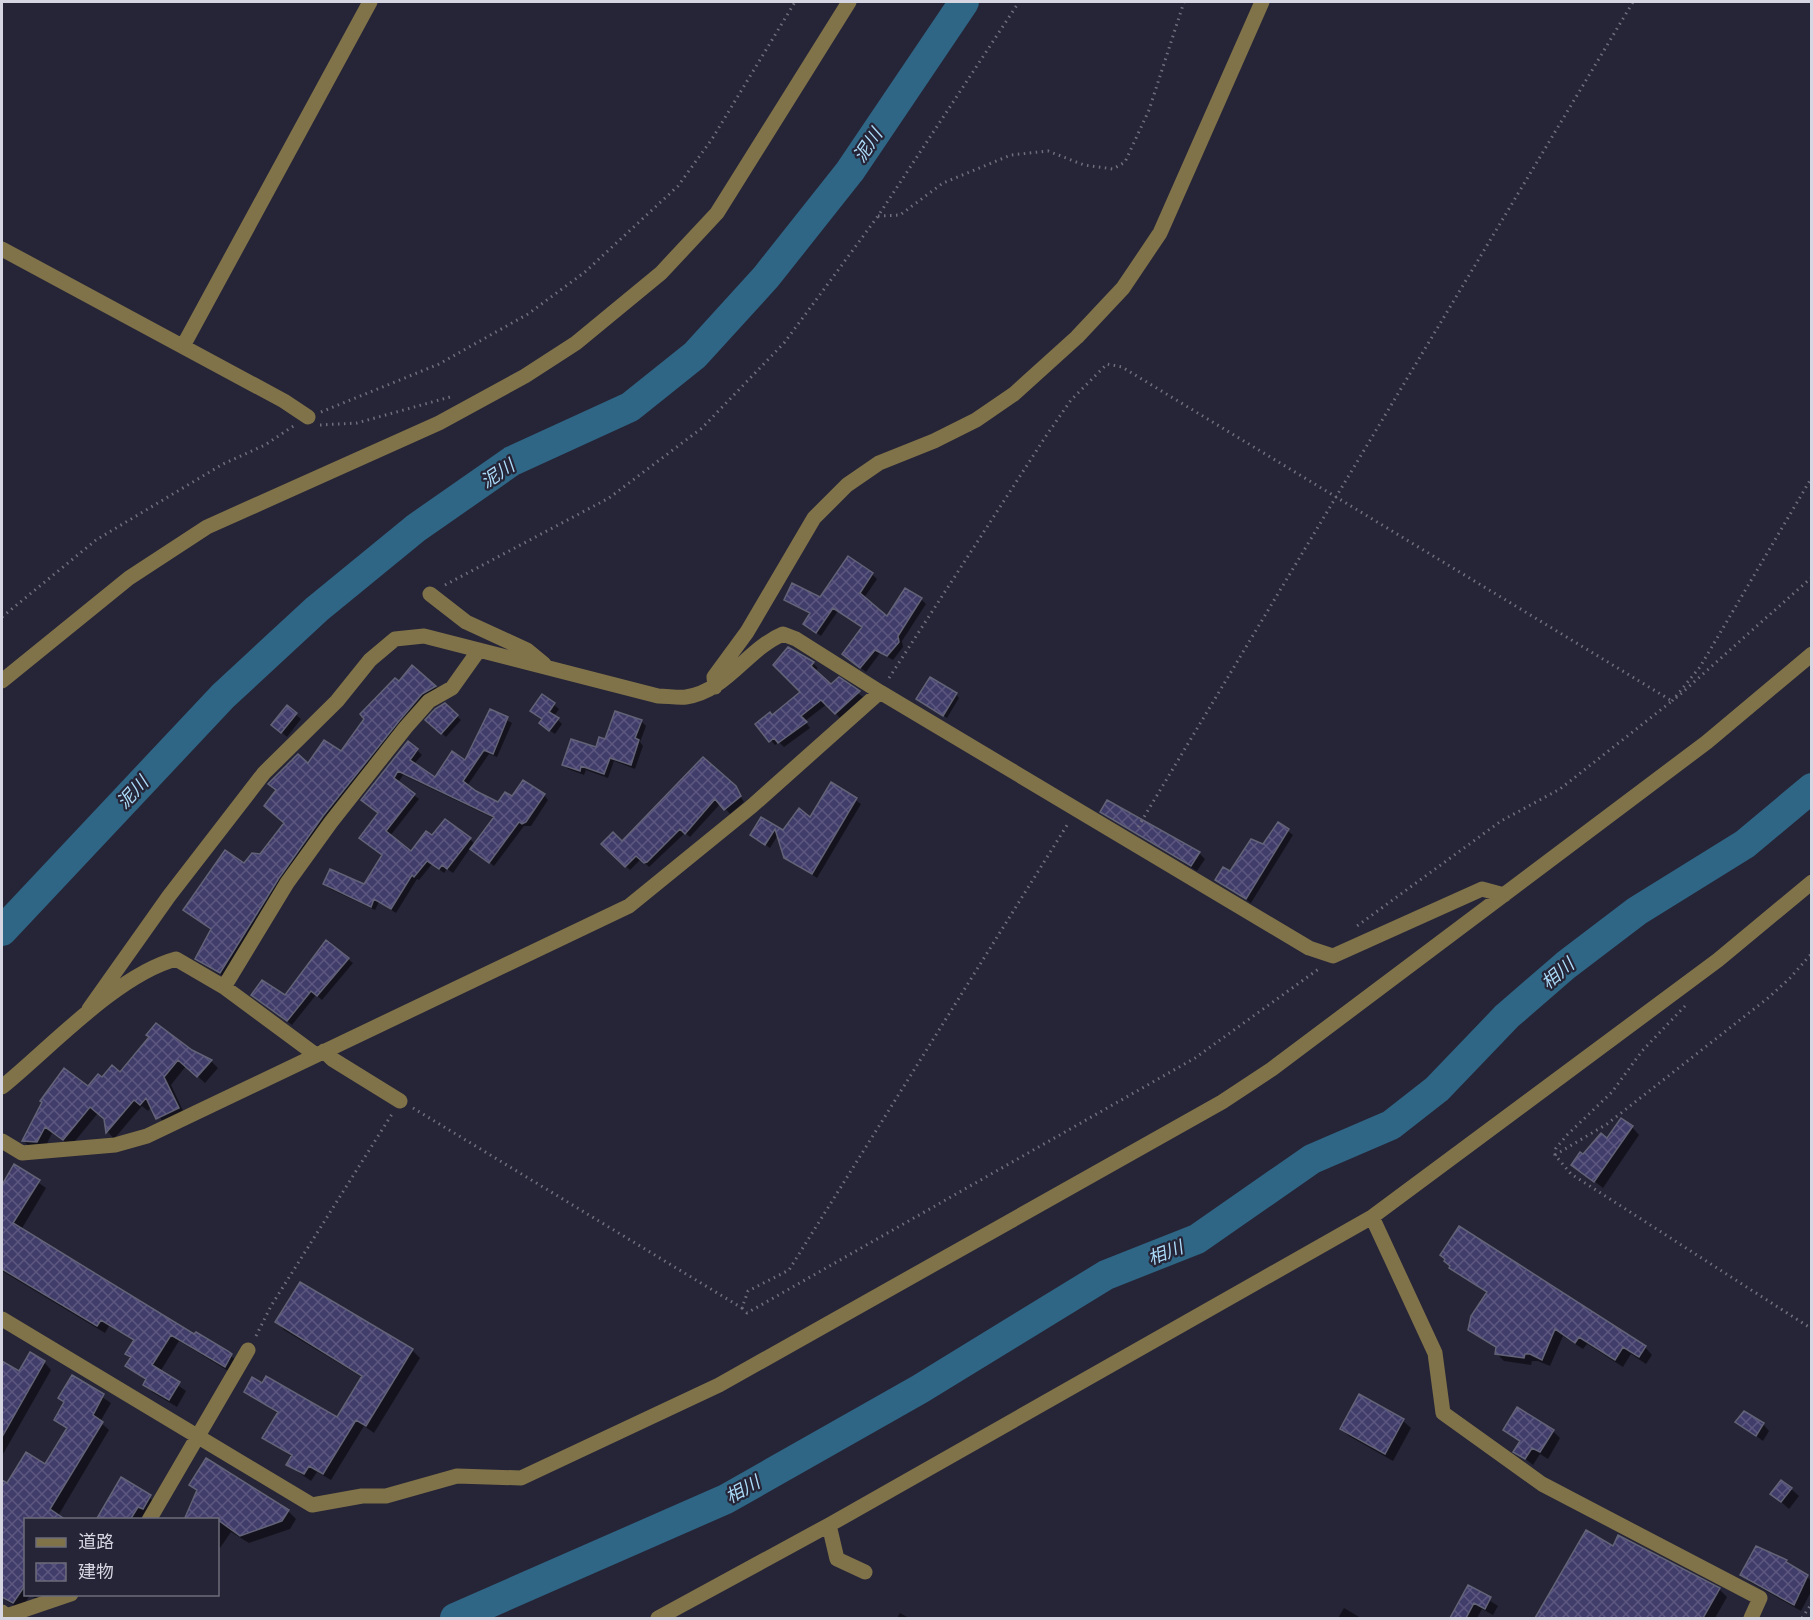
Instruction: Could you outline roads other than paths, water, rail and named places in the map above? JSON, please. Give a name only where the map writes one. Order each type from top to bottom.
[{"type":"street","points":[[183,346],[370,2]]},
{"type":"street","points":[[2,681],[129,578],[207,527],[439,423],[525,376],[576,343],[661,273],[717,213],[849,2]]},
{"type":"street","points":[[715,687],[714,677],[747,632],[814,518],[847,485],[879,462],[934,441],[976,420],[1014,394],[1077,337],[1123,288],[1160,233],[1262,2]]},
{"type":"street","points":[[2,249],[284,401],[308,417]]},
{"type":"street","points":[[430,594],[466,622],[527,650],[552,670]]},
{"type":"street","points":[[89,1009],[169,896],[264,773],[336,700],[370,660],[395,639],[424,636],[658,696],[687,697],[715,687],[769,640],[783,634],[796,639],[1076,810],[1310,948],[1333,956],[1482,889],[1504,895]]},
{"type":"street","points":[[224,987],[287,883],[331,822],[421,709],[429,701],[452,688],[479,650]]},
{"type":"street","points":[[2,1319],[312,1505],[362,1496],[386,1496],[457,1476],[521,1478],[719,1385],[1222,1102],[1272,1069],[1707,742],[1812,654]]},
{"type":"street","points":[[2,1141],[22,1153],[115,1144],[147,1136],[629,906],[752,806],[880,692]]},
{"type":"street","points":[[666,1616],[1372,1217],[1718,960],[1812,882]]},
{"type":"street","points":[[2,1087],[42,1054],[89,1009],[158,963],[176,959],[224,987],[320,1053],[400,1101]]},
{"type":"street","points":[[1372,1217],[1435,1353],[1443,1413],[1542,1484],[1760,1598],[1751,1618]]},
{"type":"street","points":[[150,1518],[248,1350]]},
{"type":"street","points":[[828,1526],[837,1559],[865,1572]]},
{"type":"street","points":[[2,1612],[6,1616],[65,1596]]},
{"type":"waterway","name":"泥川","points":[[2,931],[223,696],[317,609],[416,528],[512,461],[630,407],[695,355],[766,277],[850,171],[964,2]]},
{"type":"waterway","name":"相川","points":[[455,1618],[726,1499],[920,1389],[1106,1275],[1197,1239],[1312,1159],[1391,1125],[1437,1089],[1507,1016],[1566,965],[1637,911],[1745,844],[1812,788]]}]
